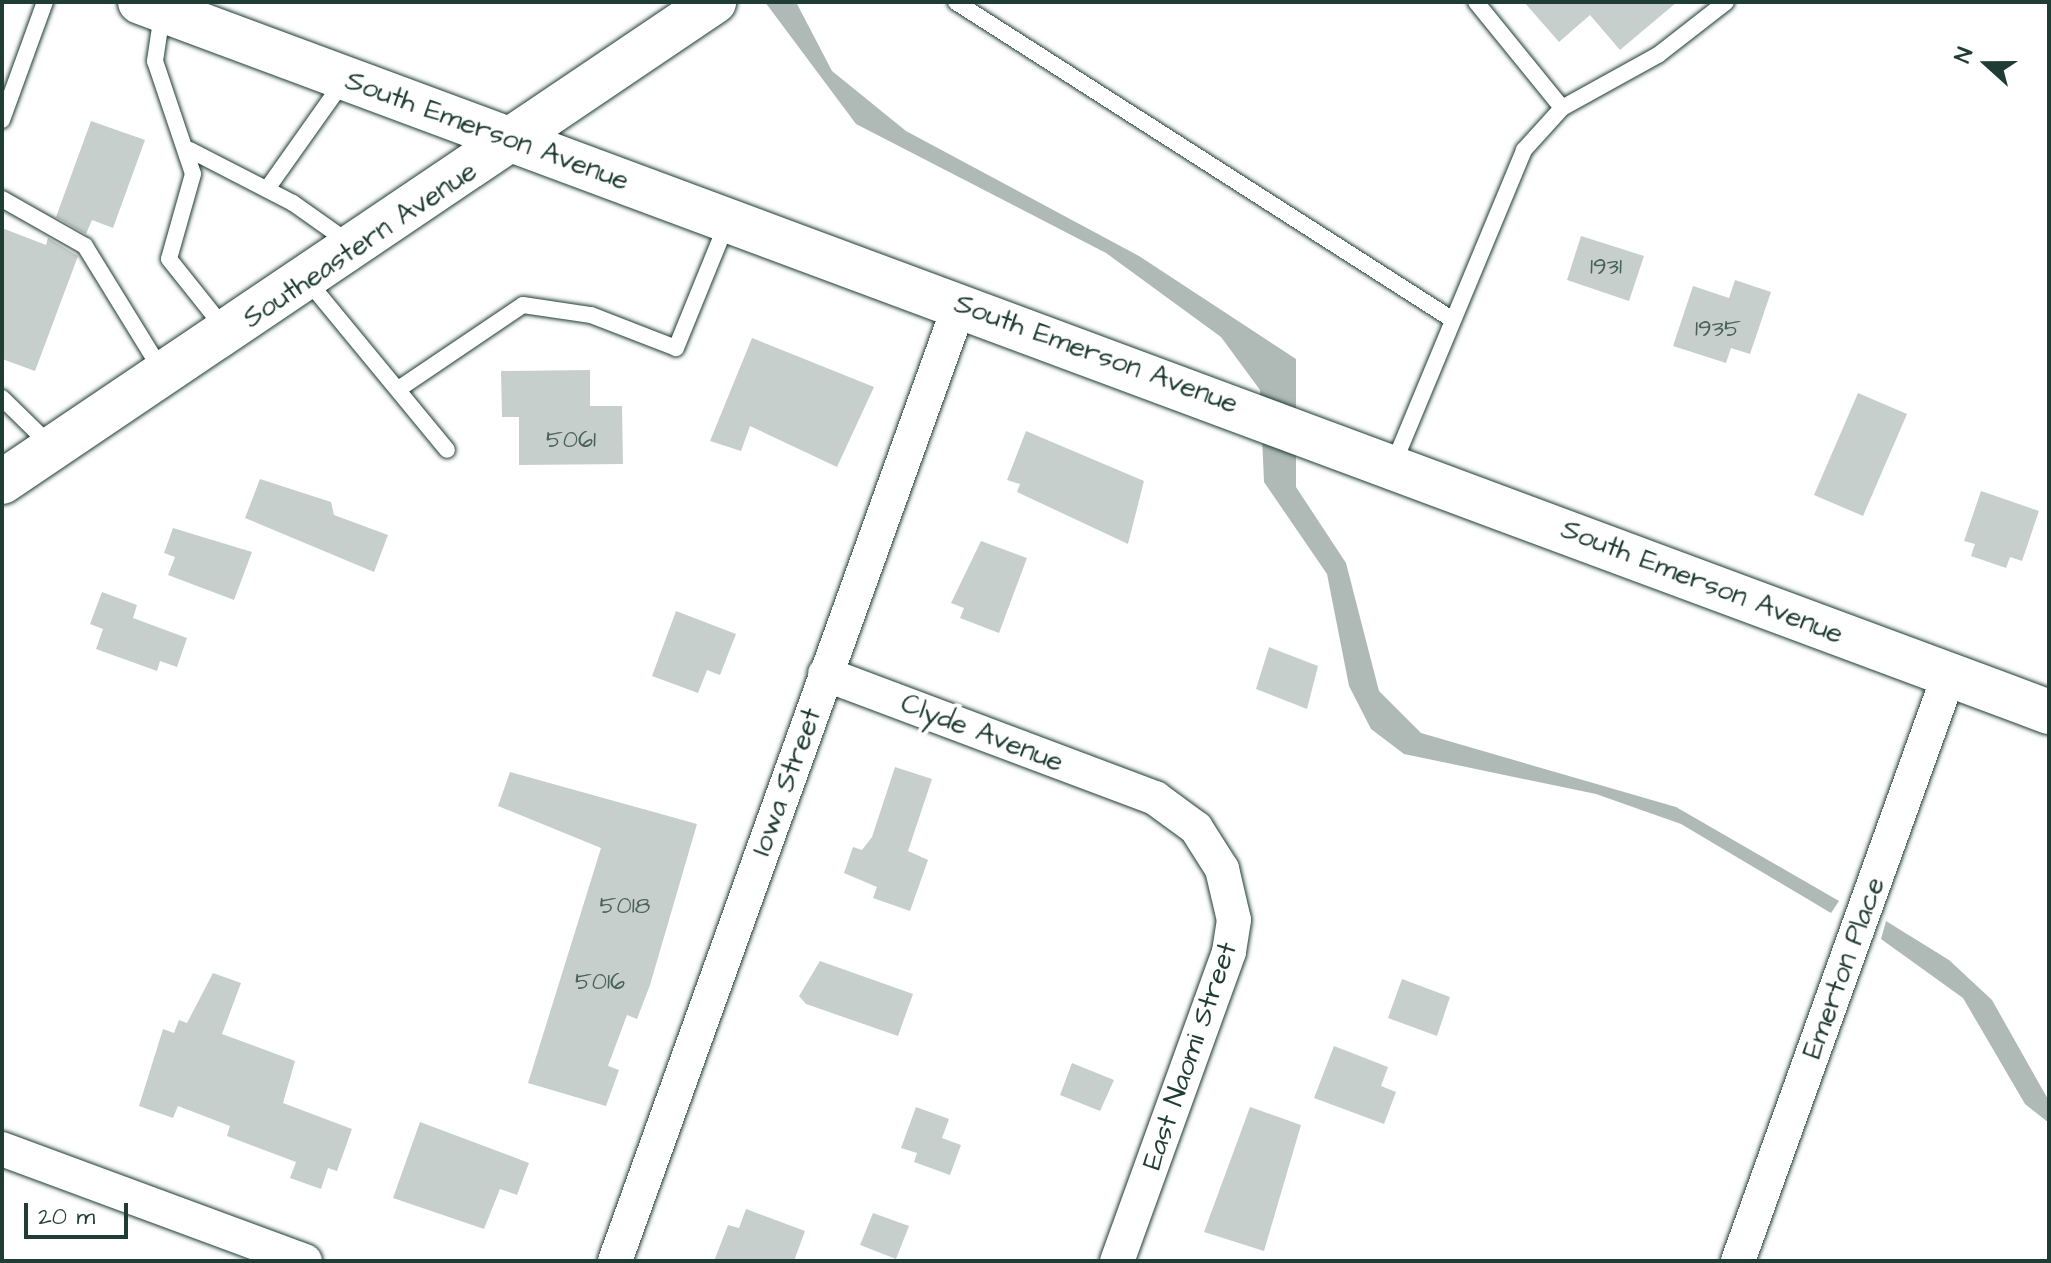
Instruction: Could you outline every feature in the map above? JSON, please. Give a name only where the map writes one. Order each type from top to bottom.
[{"type":"main road","name":"Southeastern Avenue","points":[[2,482],[514,142],[714,2]]},
{"type":"main road","name":"South Emerson Avenue","points":[[152,6],[514,142],[1205,394],[2049,712]]},
{"type":"street","name":"Iowa Street","points":[[615,1261],[960,304]]},
{"type":"street","name":"Clyde Avenue","points":[[825,674],[1138,792]]},
{"type":"street","name":"Emerton Place","points":[[1738,1261],[1949,675]]},
{"type":"street","name":"East Naomi Street","points":[[1117,1261],[1229,952],[1234,920],[1222,869],[1206,840],[1169,806],[1138,792]]},
{"type":"street","points":[[2,1149],[305,1261]]},
{"type":"lane","points":[[2,120],[45,2]]},
{"type":"lane","points":[[956,2],[1453,320]]},
{"type":"lane","points":[[1476,2],[1562,108]]},
{"type":"lane","points":[[1393,465],[1524,150],[1562,108],[1658,55],[1726,2]]},
{"type":"lane","points":[[152,6],[155,61],[166,107],[190,150],[193,174],[169,259],[227,333]]},
{"type":"lane","points":[[267,189],[345,79]]},
{"type":"lane","points":[[190,150],[267,189],[356,247]]},
{"type":"lane","points":[[2,199],[85,246],[164,375]]},
{"type":"lane","points":[[400,388],[523,305],[591,315],[676,348],[729,219]]},
{"type":"lane","points":[[307,280],[400,388],[447,450]]},
{"type":"lane","points":[[2,398],[53,449]]},
{"type":"shaded area","points":[[765,2],[796,2],[832,71],[906,131],[1139,256],[1296,359],[1296,487],[1346,563],[1379,691],[1421,733],[1676,807],[1839,901],[1831,913],[1681,824],[1596,794],[1404,754],[1371,729],[1349,686],[1327,574],[1264,482],[1260,390],[1221,337],[1106,253],[856,124]]},
{"type":"shaded area","points":[[1886,921],[1949,960],[1992,1000],[2049,1101],[2049,1123],[2025,1104],[1963,998],[1881,939]]},
{"type":"building","points":[[1524,2],[1677,2],[1620,50],[1590,15],[1559,42]]},
{"type":"building","points":[[91,121],[145,140],[113,228],[92,220],[86,234],[56,217]]},
{"type":"building","points":[[2,228],[46,245],[48,238],[78,256],[35,371],[2,359]]},
{"type":"building","points":[[1581,236],[1644,256],[1629,301],[1567,280]]},
{"type":"building","points":[[1735,280],[1771,292],[1750,354],[1731,348],[1726,363],[1673,346],[1693,286],[1729,298]]},
{"type":"building","points":[[752,338],[874,387],[837,467],[750,426],[741,451],[710,441]]},
{"type":"building","points":[[590,370],[590,406],[622,406],[623,464],[519,465],[519,417],[502,417],[501,371]]},
{"type":"building","points":[[1858,393],[1907,414],[1863,516],[1814,495]]},
{"type":"building","points":[[1026,431],[1144,481],[1128,544],[1017,492],[1020,484],[1007,480]]},
{"type":"building","points":[[260,479],[331,502],[334,515],[388,535],[374,572],[245,518]]},
{"type":"building","points":[[1981,491],[2039,511],[2022,561],[2010,557],[2006,568],[1971,556],[1975,544],[1964,541]]},
{"type":"building","points":[[173,528],[252,552],[234,600],[168,575],[175,557],[164,553]]},
{"type":"building","points":[[981,541],[1027,558],[999,633],[960,618],[964,608],[951,603]]},
{"type":"building","points":[[102,592],[137,605],[133,618],[187,638],[177,667],[160,661],[157,671],[96,649],[103,629],[90,624]]},
{"type":"building","points":[[676,611],[736,634],[720,675],[707,670],[698,693],[652,676]]},
{"type":"building","points":[[1269,647],[1318,666],[1307,709],[1256,689]]},
{"type":"building","points":[[895,767],[932,779],[908,851],[928,860],[910,911],[873,898],[877,887],[844,873],[853,847],[862,850],[872,837]]},
{"type":"building","points":[[510,772],[697,824],[650,985],[637,1019],[627,1015],[608,1066],[619,1070],[606,1106],[528,1083],[601,848],[498,806]]},
{"type":"building","points":[[820,961],[913,994],[898,1036],[806,1004],[799,996]]},
{"type":"building","points":[[213,973],[241,983],[222,1034],[295,1061],[283,1103],[352,1129],[337,1171],[328,1168],[321,1189],[290,1178],[296,1162],[227,1136],[230,1126],[178,1106],[173,1118],[139,1106],[163,1029],[174,1033],[179,1020],[187,1023]]},
{"type":"building","points":[[1402,979],[1450,997],[1437,1036],[1388,1018]]},
{"type":"building","points":[[1334,1046],[1388,1067],[1381,1086],[1396,1092],[1384,1124],[1314,1098]]},
{"type":"building","points":[[1072,1063],[1114,1080],[1100,1111],[1060,1095]]},
{"type":"building","points":[[916,1107],[949,1119],[942,1138],[961,1145],[950,1175],[914,1162],[917,1153],[901,1148]]},
{"type":"building","points":[[1250,1107],[1301,1125],[1264,1251],[1204,1232]]},
{"type":"building","points":[[420,1122],[529,1163],[517,1195],[500,1189],[484,1229],[393,1198]]},
{"type":"building","points":[[746,1209],[805,1231],[794,1261],[714,1261],[728,1225],[739,1228]]},
{"type":"building","points":[[873,1213],[909,1226],[896,1259],[860,1245]]}]
